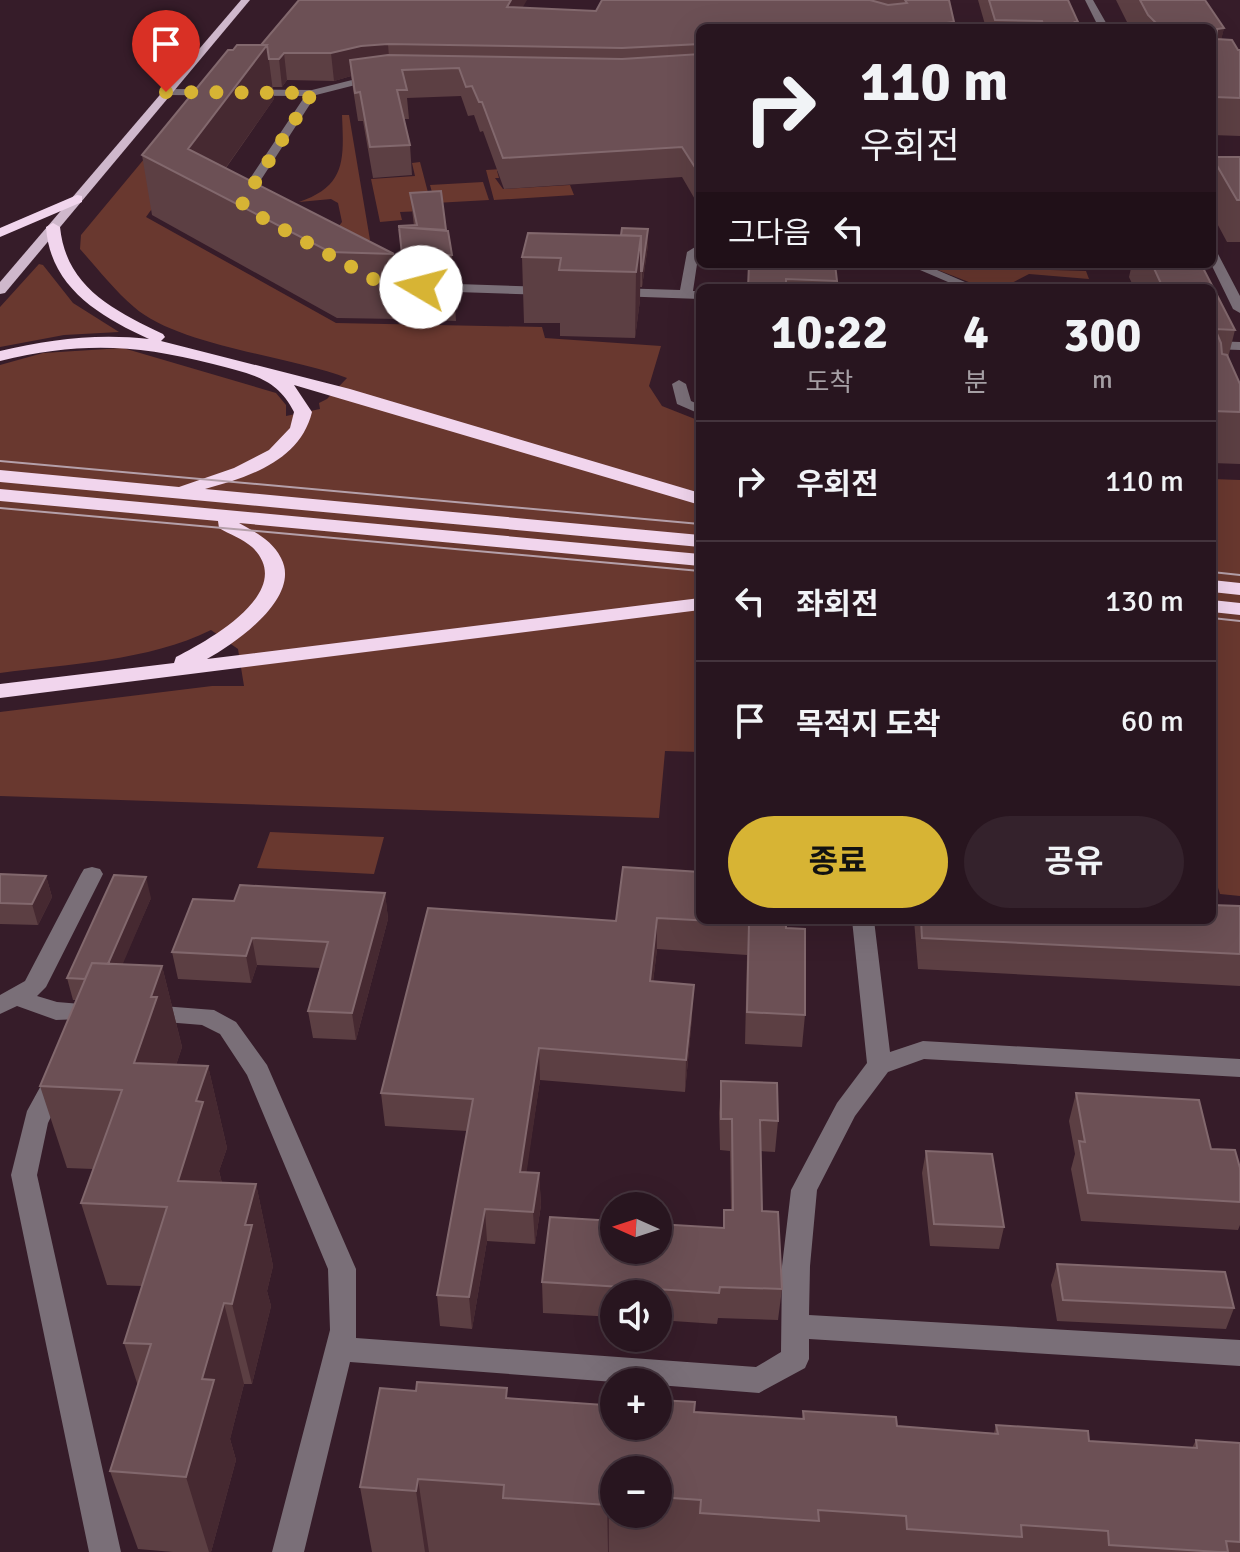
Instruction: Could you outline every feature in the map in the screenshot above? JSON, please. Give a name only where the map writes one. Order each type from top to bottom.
[{"type":"highway","points":[[0,233],[77,199]]},
{"type":"highway","points":[[53,227],[54,251],[59,263],[81,290],[138,328],[192,352]]},
{"type":"highway","points":[[0,356],[52,345],[109,340],[192,352],[344,393],[696,498]]},
{"type":"highway","points":[[174,492],[272,456],[287,445],[303,422],[303,412],[293,393],[267,374]]},
{"type":"highway","points":[[0,476],[696,541]]},
{"type":"highway","points":[[0,495],[696,560]]},
{"type":"highway","points":[[141,676],[206,652],[244,626],[270,594],[275,577],[272,562],[263,546],[249,534],[205,516]]},
{"type":"highway","points":[[1216,586],[1240,589]]},
{"type":"highway","points":[[0,691],[141,676],[696,605]]},
{"type":"highway","points":[[1216,606],[1240,609]]},
{"type":"main road","points":[[0,290],[246,0]]},
{"type":"street","points":[[1089,0],[1102,24]]},
{"type":"street","points":[[166,92],[312,93],[364,79],[390,77]]},
{"type":"street","points":[[250,211],[242,203],[247,192],[312,93]]},
{"type":"street","points":[[608,292],[693,294],[693,252],[696,250]]},
{"type":"street","points":[[1216,262],[1240,309]]},
{"type":"street","points":[[922,268],[963,284]]},
{"type":"street","points":[[363,273],[396,286],[561,291]]},
{"type":"street","points":[[1216,345],[1240,346]]},
{"type":"street","points":[[679,384],[684,404],[696,408]]},
{"type":"street","points":[[8,1001],[34,987],[92,874]]},
{"type":"street","points":[[863,924],[879,1065]]},
{"type":"street","points":[[8,1001],[56,1011],[206,1016],[228,1028],[258,1072],[342,1269],[344,1330],[288,1552]]},
{"type":"street","points":[[89,1035],[105,1012]]},
{"type":"street","points":[[340,1349],[759,1380],[795,1359],[796,1266],[804,1190],[846,1110],[879,1065],[923,1050],[1240,1068]]},
{"type":"street","points":[[72,1057],[48,1091],[30,1136],[24,1175],[105,1552]]},
{"type":"street","points":[[795,1326],[1240,1353]]},
{"type":"shaded area","points":[[194,99],[231,99],[146,217],[336,323],[542,327],[545,338],[661,346],[649,386],[662,406],[696,419],[696,752],[665,751],[659,818],[0,796],[0,712],[212,686],[244,686],[238,649],[211,630],[161,649],[135,655],[0,673],[0,365],[43,353],[123,348],[276,393],[286,405],[286,416],[320,409],[319,403],[347,378],[206,341],[153,320],[134,307],[80,249],[81,235]]},
{"type":"shaded area","points":[[342,115],[349,115],[370,240],[326,243],[342,222],[338,203],[331,199],[299,202],[326,188],[339,169],[343,145]]},
{"type":"shaded area","points":[[420,162],[431,204],[423,211],[400,212],[402,220],[380,222],[371,179],[415,176],[412,163]]},
{"type":"shaded area","points":[[502,169],[497,171],[499,178],[495,178],[503,189],[570,185],[574,195],[494,200],[486,170]]},
{"type":"shaded area","points":[[483,182],[489,200],[435,203],[430,185]]},
{"type":"shaded area","points":[[39,264],[73,303],[119,332],[64,335],[0,347],[0,307]]},
{"type":"shaded area","points":[[938,270],[1086,271],[1089,279],[1029,274],[1010,284],[974,284]]},
{"type":"shaded area","points":[[1216,479],[1240,480],[1240,896],[1220,894],[1216,882]]},
{"type":"shaded area","points":[[270,832],[384,837],[374,874],[257,868]]},
{"type":"building","points":[[299,0],[511,0],[507,7],[596,11],[602,0],[870,0],[888,5],[907,3],[905,0],[949,0],[954,22],[696,24],[696,44],[622,48],[388,44],[331,53],[284,53],[279,59],[269,59],[267,45],[261,45]]},
{"type":"building","points":[[989,0],[1068,0],[1078,22],[1043,24],[1042,21],[995,20]]},
{"type":"building","points":[[1140,0],[1205,0],[1224,28],[1217,29],[1217,39],[1232,40],[1240,50],[1240,98],[1216,97],[1216,24],[1156,23]]},
{"type":"building","points":[[237,45],[267,45],[188,149],[394,254],[330,252],[142,155],[228,50],[233,50]]},
{"type":"building","points":[[696,54],[696,169],[682,147],[503,158],[482,102],[479,102],[472,86],[466,87],[459,68],[402,70],[407,90],[397,90],[410,145],[370,147],[360,92],[355,93],[350,60],[388,55],[622,59]]},
{"type":"building","points":[[1216,157],[1240,157],[1240,200],[1237,200],[1216,164]]},
{"type":"building","points":[[441,191],[446,230],[399,227],[417,225],[410,193]]},
{"type":"building","points":[[399,227],[448,231],[452,255],[402,254]]},
{"type":"building","points":[[622,228],[648,229],[642,271],[641,236],[621,235]]},
{"type":"building","points":[[528,233],[641,236],[636,272],[559,270],[561,258],[522,257]]},
{"type":"building","points":[[749,268],[835,268],[837,281],[786,279],[786,284],[748,284]]},
{"type":"building","points":[[1154,268],[1203,268],[1211,284],[1161,284]]},
{"type":"building","points":[[1216,293],[1235,330],[1216,329]]},
{"type":"building","points":[[1216,331],[1222,354],[1227,355],[1240,384],[1240,412],[1216,411]]},
{"type":"building","points":[[623,867],[696,872],[696,920],[657,918],[650,981],[694,985],[686,1060],[539,1048],[520,1172],[539,1173],[533,1212],[485,1209],[469,1297],[437,1295],[473,1099],[381,1093],[428,908],[616,921]]},
{"type":"building","points":[[0,874],[46,876],[32,904],[0,903]]},
{"type":"building","points":[[114,875],[146,877],[108,964],[92,963],[85,979],[67,978]]},
{"type":"building","points":[[240,885],[385,893],[352,1013],[308,1011],[328,942],[252,938],[246,956],[172,952],[193,899],[234,901]]},
{"type":"building","points":[[1216,905],[1240,906],[1240,954],[922,938],[921,924],[1216,924]]},
{"type":"building","points":[[749,924],[786,924],[786,928],[805,929],[805,1015],[747,1012]]},
{"type":"building","points":[[92,963],[162,966],[151,997],[157,997],[134,1063],[208,1066],[196,1101],[203,1102],[178,1181],[256,1184],[245,1225],[252,1225],[232,1304],[224,1303],[202,1379],[214,1380],[186,1477],[110,1471],[151,1344],[124,1343],[167,1207],[81,1203],[122,1090],[40,1086]]},
{"type":"building","points":[[721,1081],[777,1083],[778,1121],[760,1120],[762,1211],[778,1212],[782,1289],[720,1287],[719,1293],[672,1290],[672,1280],[600,1280],[600,1286],[542,1282],[550,1217],[600,1220],[600,1264],[672,1264],[672,1225],[724,1228],[724,1210],[733,1210],[732,1119],[721,1119]]},
{"type":"building","points":[[1076,1093],[1199,1100],[1211,1149],[1235,1150],[1240,1168],[1240,1202],[1088,1193],[1079,1141],[1085,1142]]},
{"type":"building","points":[[926,1151],[992,1154],[1004,1227],[934,1224]]},
{"type":"building","points":[[1057,1264],[1225,1272],[1234,1308],[1063,1300]]},
{"type":"building","points":[[417,1382],[507,1388],[506,1398],[600,1405],[600,1440],[672,1440],[672,1401],[695,1402],[694,1412],[804,1419],[803,1411],[896,1417],[897,1426],[998,1434],[996,1425],[1088,1431],[1089,1441],[1197,1448],[1196,1440],[1240,1443],[1240,1542],[1226,1541],[1228,1552],[1219,1552],[1109,1545],[1108,1531],[1021,1525],[1022,1537],[907,1529],[906,1516],[818,1510],[819,1521],[700,1513],[701,1500],[672,1498],[672,1456],[600,1456],[600,1505],[503,1498],[504,1485],[418,1479],[416,1491],[360,1487],[380,1388],[416,1391]]},
{"type":"tram line","points":[[0,461],[696,524]]},
{"type":"tram line","points":[[0,508],[696,571]]},
{"type":"tram line","points":[[1216,572],[1240,575]]},
{"type":"tram line","points":[[1216,618],[1240,621]]},
{"type":"route","points":[[166,92],[312,93],[242,203],[250,211],[375,280],[396,286],[421,287]]}]
